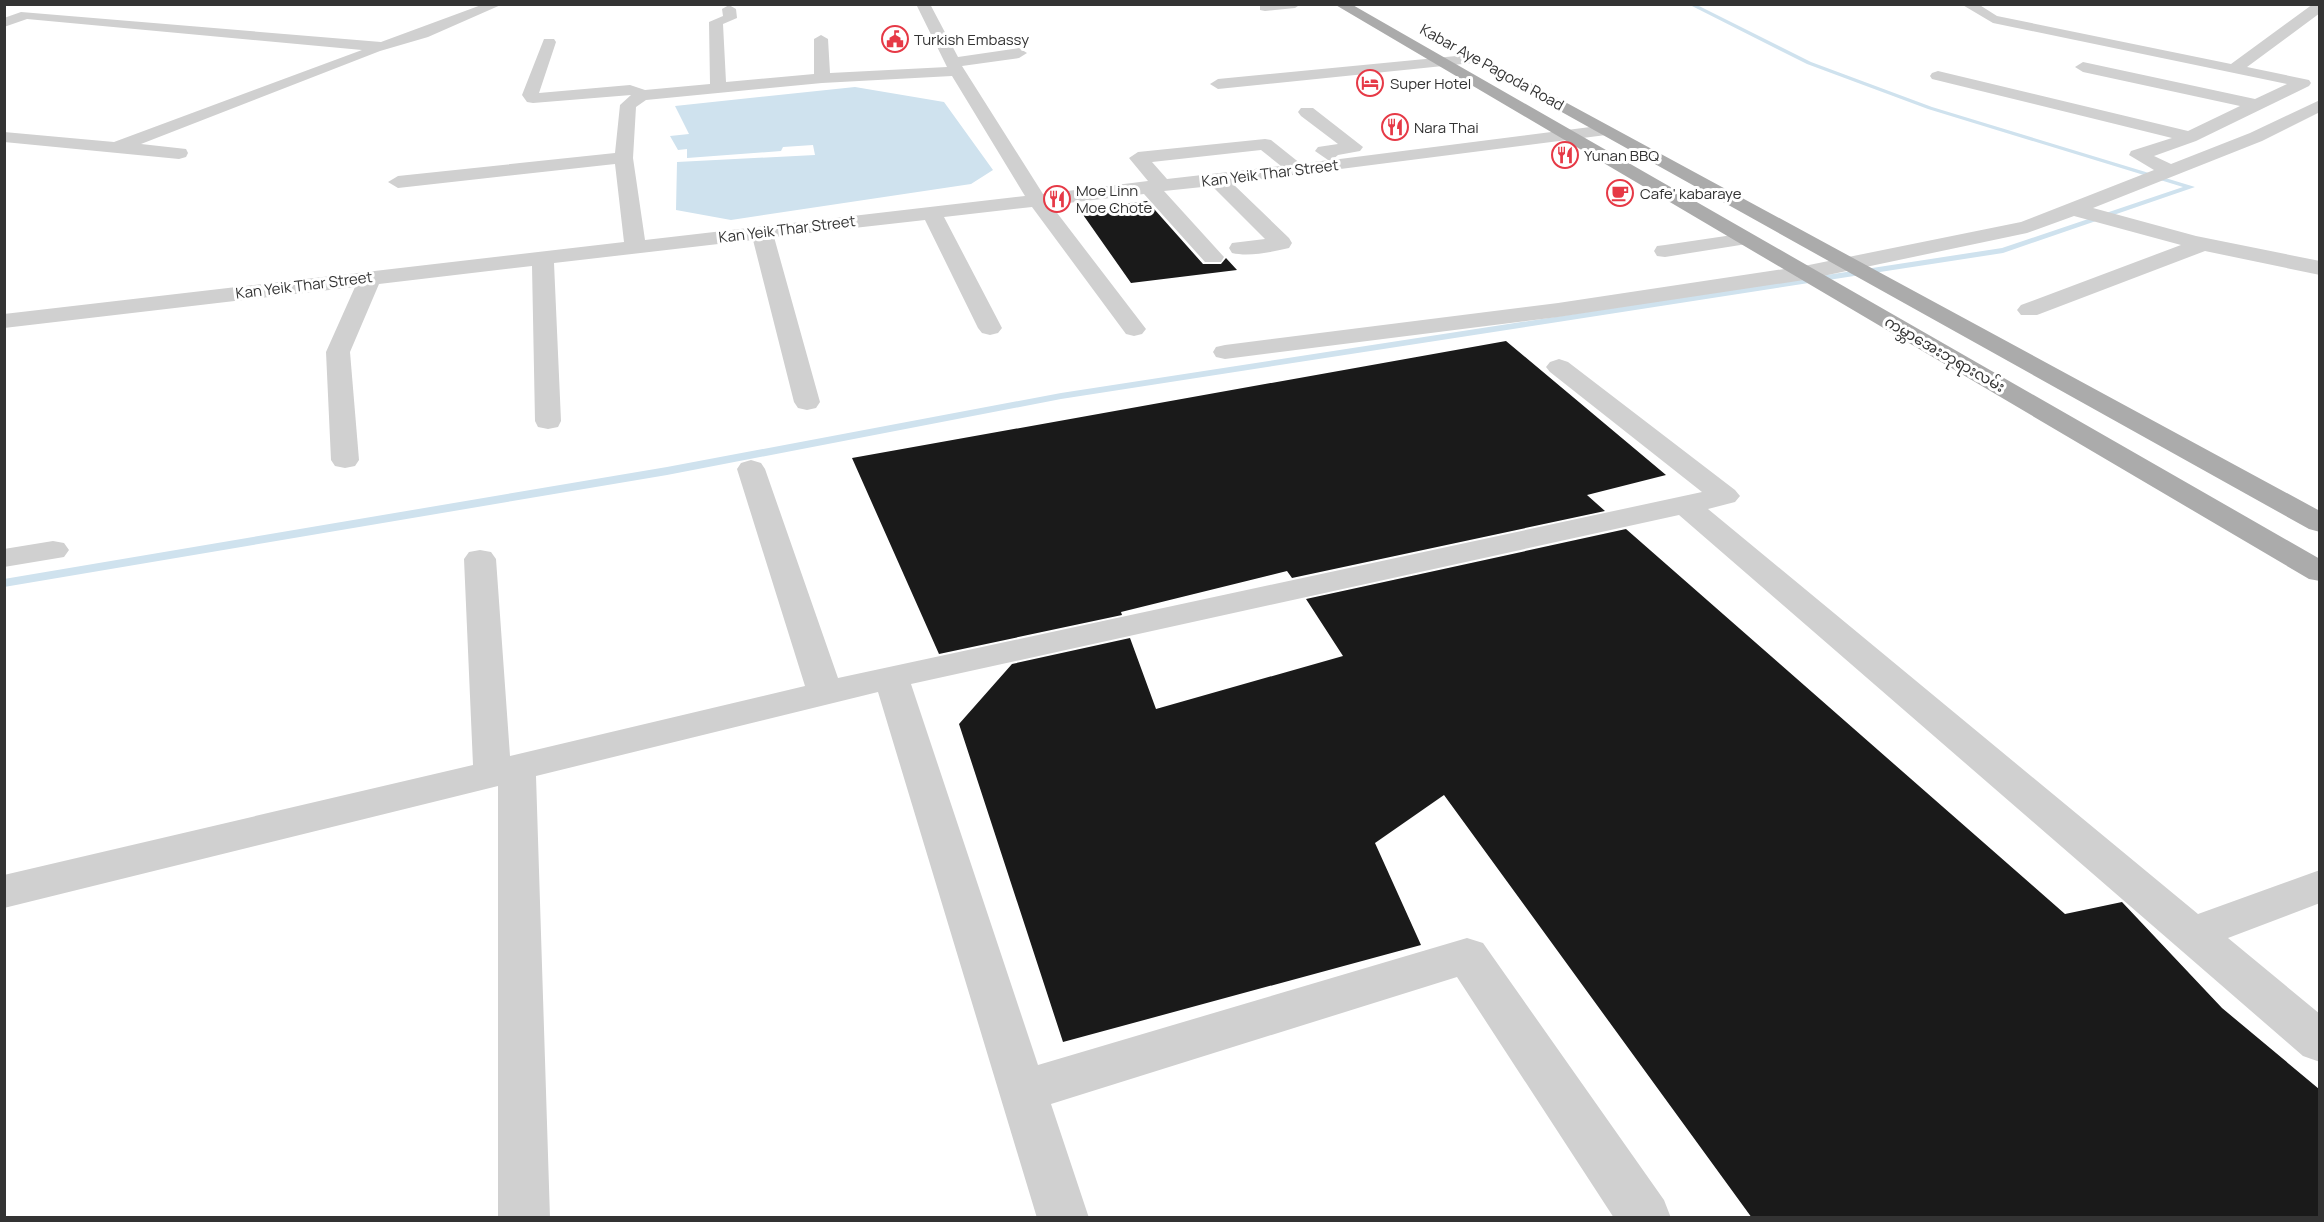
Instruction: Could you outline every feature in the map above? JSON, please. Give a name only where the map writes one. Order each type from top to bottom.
[{"type":"main road","name":"ကမ္ဘာအေးဘုရားလမ်း","points":[[1341,4],[2319,572]]},
{"type":"main road","name":"Kabar Aye Pagoda Road","points":[[1455,46],[1482,61]]},
{"type":"main road","name":"Kabar Aye Pagoda Road","points":[[1517,80],[1606,130]]},
{"type":"main road","name":"ကမ္ဘာအေးဘုရားလမ်း","points":[[1606,130],[1854,264],[2319,523]]},
{"type":"main road","points":[[1919,340],[1972,330]]},
{"type":"street","points":[[4,22],[36,10],[33,7],[10,4]]},
{"type":"street","points":[[116,147],[382,47],[423,34],[497,4]]},
{"type":"street","points":[[923,4],[954,67],[1038,201],[1134,329]]},
{"type":"street","points":[[1265,7],[1295,4]]},
{"type":"street","points":[[1967,4],[1993,19],[2303,83],[2190,137],[2138,155],[2171,171]]},
{"type":"street","points":[[2234,69],[2319,6]]},
{"type":"street","points":[[717,87],[716,22],[730,18],[729,9]]},
{"type":"street","points":[[26,15],[382,47]]},
{"type":"street","points":[[821,39],[822,78]]},
{"type":"street","points":[[549,42],[530,95],[533,98],[630,90],[636,90],[640,95]]},
{"type":"street","points":[[635,247],[624,158],[628,105],[640,95],[954,67],[1020,53]]},
{"type":"street","points":[[1218,84],[1440,62],[1482,61]]},
{"type":"street","points":[[2083,67],[2257,105]]},
{"type":"street","points":[[1938,76],[2190,137]]},
{"type":"street","points":[[1226,352],[1558,310],[1805,273],[2027,227],[2256,137],[2319,105]]},
{"type":"street","points":[[1308,112],[1354,147],[1324,151],[1341,165]]},
{"type":"street","name":"Kan Yeik Thar Street","points":[[4,321],[1341,165],[1606,130]]},
{"type":"street","points":[[4,136],[179,153]]},
{"type":"street","points":[[1213,257],[1155,186],[1138,158],[1265,144],[1297,170]]},
{"type":"street","points":[[398,182],[624,158]]},
{"type":"street","points":[[1216,179],[1281,243],[1240,248]]},
{"type":"street","points":[[2074,209],[2202,245],[2319,268]]},
{"type":"street","points":[[931,212],[990,328]]},
{"type":"street","points":[[762,232],[807,402]]},
{"type":"street","points":[[1665,251],[1746,239]]},
{"type":"street","points":[[2029,310],[2202,245]]},
{"type":"street","points":[[543,258],[548,422]]},
{"type":"street","points":[[345,460],[338,352],[371,277]]},
{"type":"street","points":[[4,892],[891,677],[1725,496],[1559,367]]},
{"type":"street","points":[[751,469],[825,693]]},
{"type":"street","points":[[1685,505],[2319,1042]]},
{"type":"street","points":[[4,558],[53,550]]},
{"type":"street","points":[[480,559],[505,770],[524,1218]]},
{"type":"street","points":[[891,677],[1063,1218]]},
{"type":"street","points":[[2192,934],[2319,886]]},
{"type":"street","points":[[1023,1091],[1467,956],[1645,1218]]},
{"type":"water","points":[[855,87],[944,102],[993,170],[971,184],[731,220],[676,210],[677,162],[815,155],[813,145],[783,147],[781,151],[687,158],[687,149],[678,150],[670,136],[689,134],[675,106]]},
{"type":"building","points":[[1147,201],[1203,264],[1221,264],[1226,258],[1237,270],[1131,283],[1079,209]]},
{"type":"building","points":[[1506,341],[1666,475],[1587,495],[1605,511],[1292,578],[1287,571],[1121,612],[1122,615],[939,654],[852,458]]},
{"type":"building","points":[[1626,529],[2065,914],[2122,902],[2222,1008],[2319,1089],[2319,1218],[1752,1218],[1444,795],[1375,843],[1421,945],[1063,1042],[959,724],[1012,664],[1130,638],[1156,709],[1343,656],[1306,599]]},
{"type":"waterway","points":[[4,583],[667,471],[1061,396],[2003,250],[2191,187],[1930,108],[1809,63],[1690,4]]},
{"type":"place","name":"Turkish Embassy","points":[[895,39]]},
{"type":"place","name":"Super Hotel","points":[[1370,83]]},
{"type":"place","name":"Nara Thai","points":[[1395,127]]},
{"type":"place","name":"Yunan BBQ","points":[[1565,155]]},
{"type":"place","name":"Cafe' kabaraye","points":[[1620,193]]},
{"type":"place","name":"Moe Linn Moe Chote","points":[[1057,199]]}]
